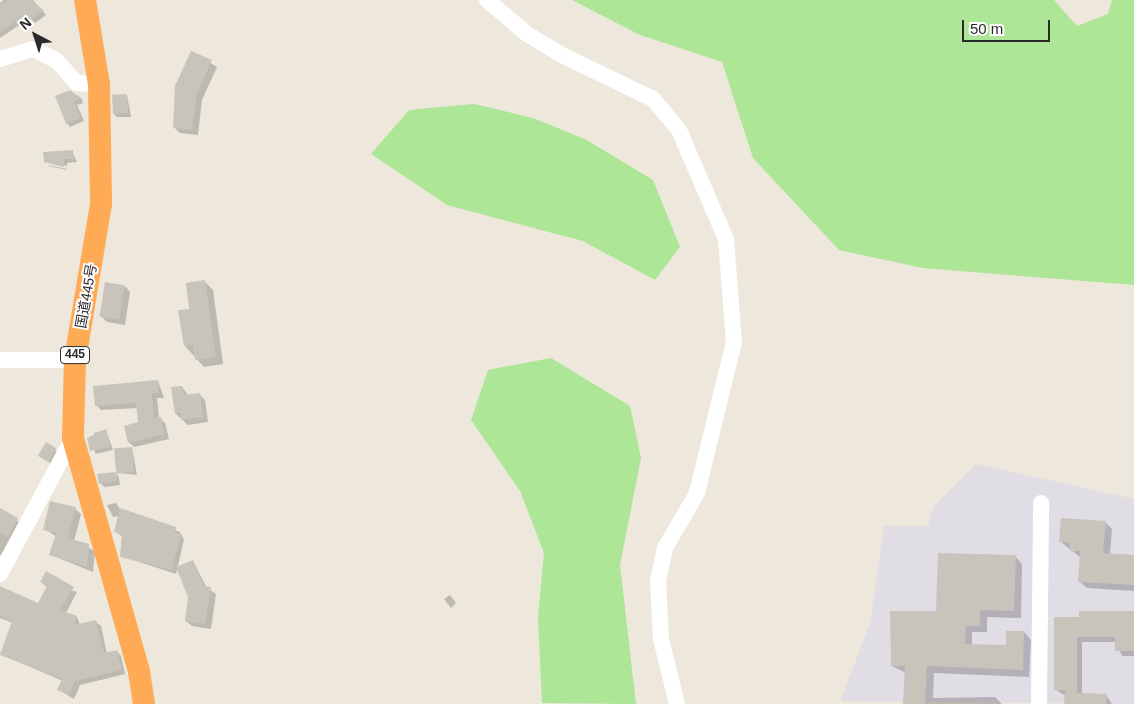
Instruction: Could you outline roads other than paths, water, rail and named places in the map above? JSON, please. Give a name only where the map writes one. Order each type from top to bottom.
[{"type":"highway","name":"国道445号","points":[[85,0],[99,85],[101,204],[75,360],[73,438],[139,672],[144,704]]},
{"type":"street","points":[[487,0],[520,29],[562,55],[653,99],[679,130],[726,239],[734,342],[697,493],[665,548],[658,580],[661,639],[677,704]]},
{"type":"street","points":[[0,59],[30,49],[46,52],[78,83],[99,85]]},
{"type":"street","points":[[0,360],[75,360]]},
{"type":"street","points":[[0,574],[73,438]]},
{"type":"street","points":[[1039,704],[1041,503]]}]
